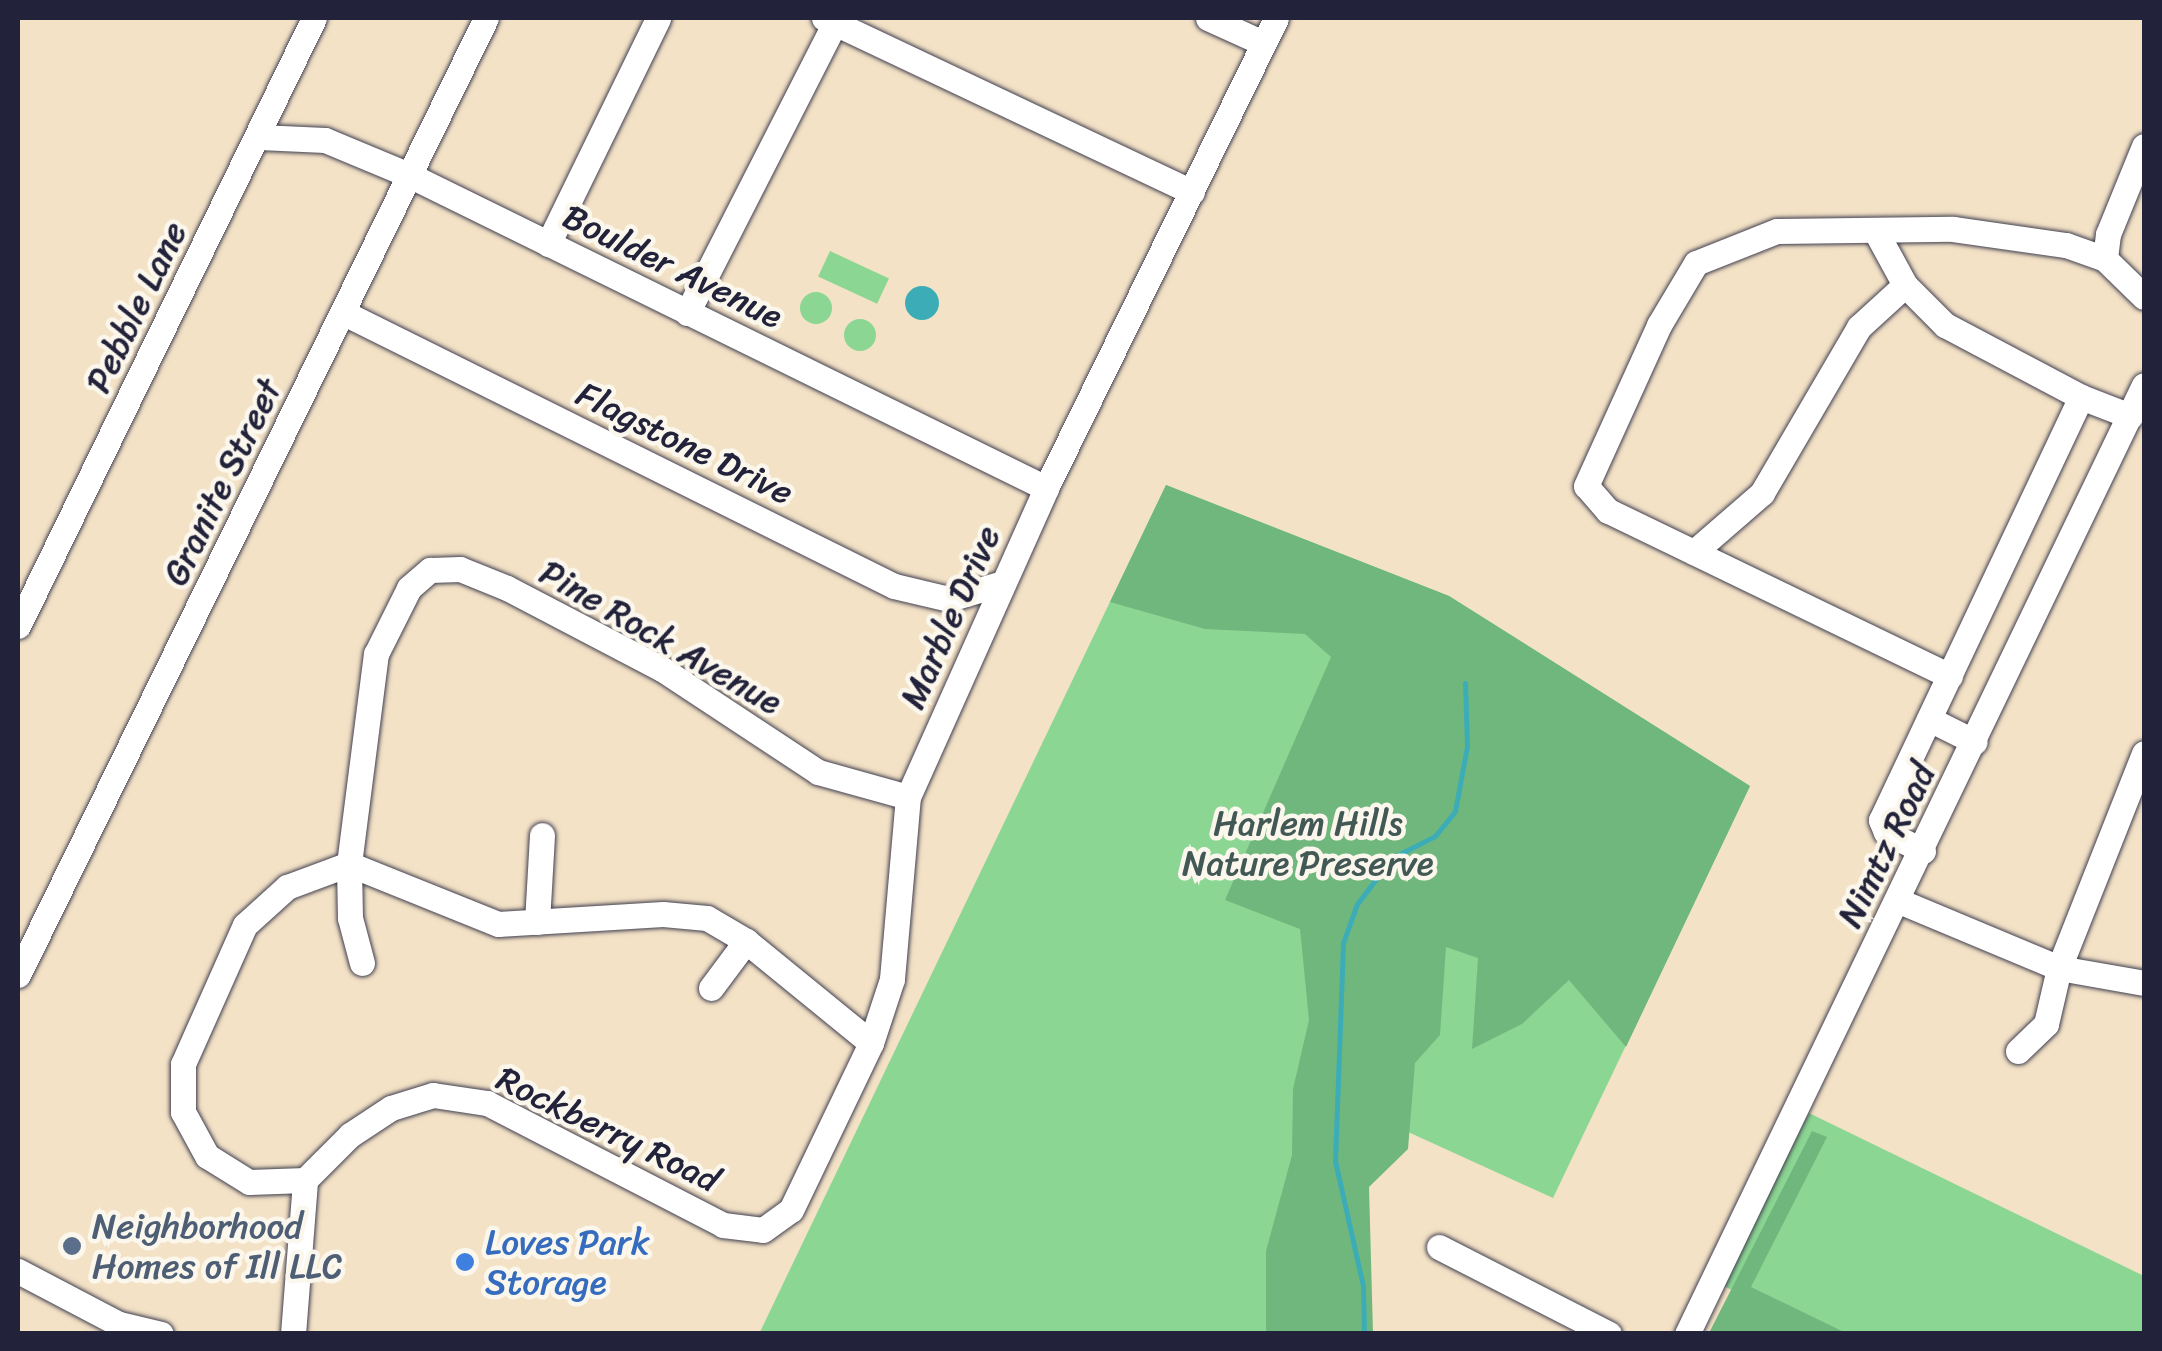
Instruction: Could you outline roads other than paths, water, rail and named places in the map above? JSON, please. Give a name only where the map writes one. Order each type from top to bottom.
[{"type":"street","name":"Pebble Lane","points":[[18,626],[314,18]]},
{"type":"street","name":"Granite Street","points":[[18,975],[486,18]]},
{"type":"street","points":[[548,244],[658,18]]},
{"type":"street","points":[[1208,18],[1263,44]]},
{"type":"street","name":"Marble Drive","points":[[764,1230],[791,1210],[871,1043],[892,979],[908,797],[1046,488],[1276,18]]},
{"type":"street","points":[[687,313],[830,20],[1192,192]]},
{"type":"street","name":"Boulder Avenue","points":[[259,137],[326,140],[409,175],[1046,488]]},
{"type":"street","points":[[2105,259],[2144,146]]},
{"type":"street","points":[[1875,230],[1905,285],[1946,325],[2081,397],[2130,416]]},
{"type":"street","points":[[1950,676],[1608,511],[1586,486],[1659,325],[1696,263],[1777,231],[1992,234],[2066,245],[2105,259],[2144,297]]},
{"type":"street","points":[[1694,552],[1762,492],[1859,327],[1905,285]]},
{"type":"street","name":"Flagstone Drive","points":[[344,314],[894,586],[949,599],[1003,584]]},
{"type":"street","name":"Nimtz Road","points":[[1687,1334],[1923,851],[2144,385]]},
{"type":"street","points":[[1923,851],[1886,832],[1881,820],[2081,397]]},
{"type":"street","name":"Pine Rock Avenue","points":[[349,864],[376,654],[408,588],[430,570],[460,569],[507,588],[662,669],[818,772],[908,797]]},
{"type":"street","points":[[1929,720],[1975,742]]},
{"type":"street","points":[[2018,1051],[2046,1024],[2059,968],[2144,753]]},
{"type":"street","points":[[537,922],[542,835]]},
{"type":"street","points":[[349,864],[350,918],[362,962]]},
{"type":"street","points":[[293,1334],[305,1180],[249,1182],[207,1156],[183,1112],[183,1064],[245,926],[287,887],[349,864],[498,924],[663,914],[707,918],[746,940],[871,1043]]},
{"type":"street","points":[[1899,900],[2059,968],[2144,983]]},
{"type":"street","points":[[711,988],[746,940]]},
{"type":"street","name":"Rockberry Road","points":[[305,1180],[350,1135],[391,1108],[433,1095],[486,1103],[723,1224],[764,1230]]},
{"type":"street","points":[[1440,1247],[1609,1334]]},
{"type":"street","points":[[18,1271],[119,1324],[162,1334]]},
{"type":"water","points":[[922,286],[934,291],[939,303],[934,315],[922,320],[910,315],[905,303],[910,291]]},
{"type":"waterway","points":[[1364,1334],[1363,1286],[1335,1161],[1343,943],[1357,904],[1392,858],[1435,836],[1455,811],[1467,746],[1465,683]]},
{"type":"place","name":"Neighborhood Homes of Ill LLC","points":[[72,1246]]},
{"type":"place","name":"Loves Park Storage","points":[[465,1262]]},
{"type":"park label","name":"Harlem Hills Nature Preserve","points":[[1308,843]]}]
